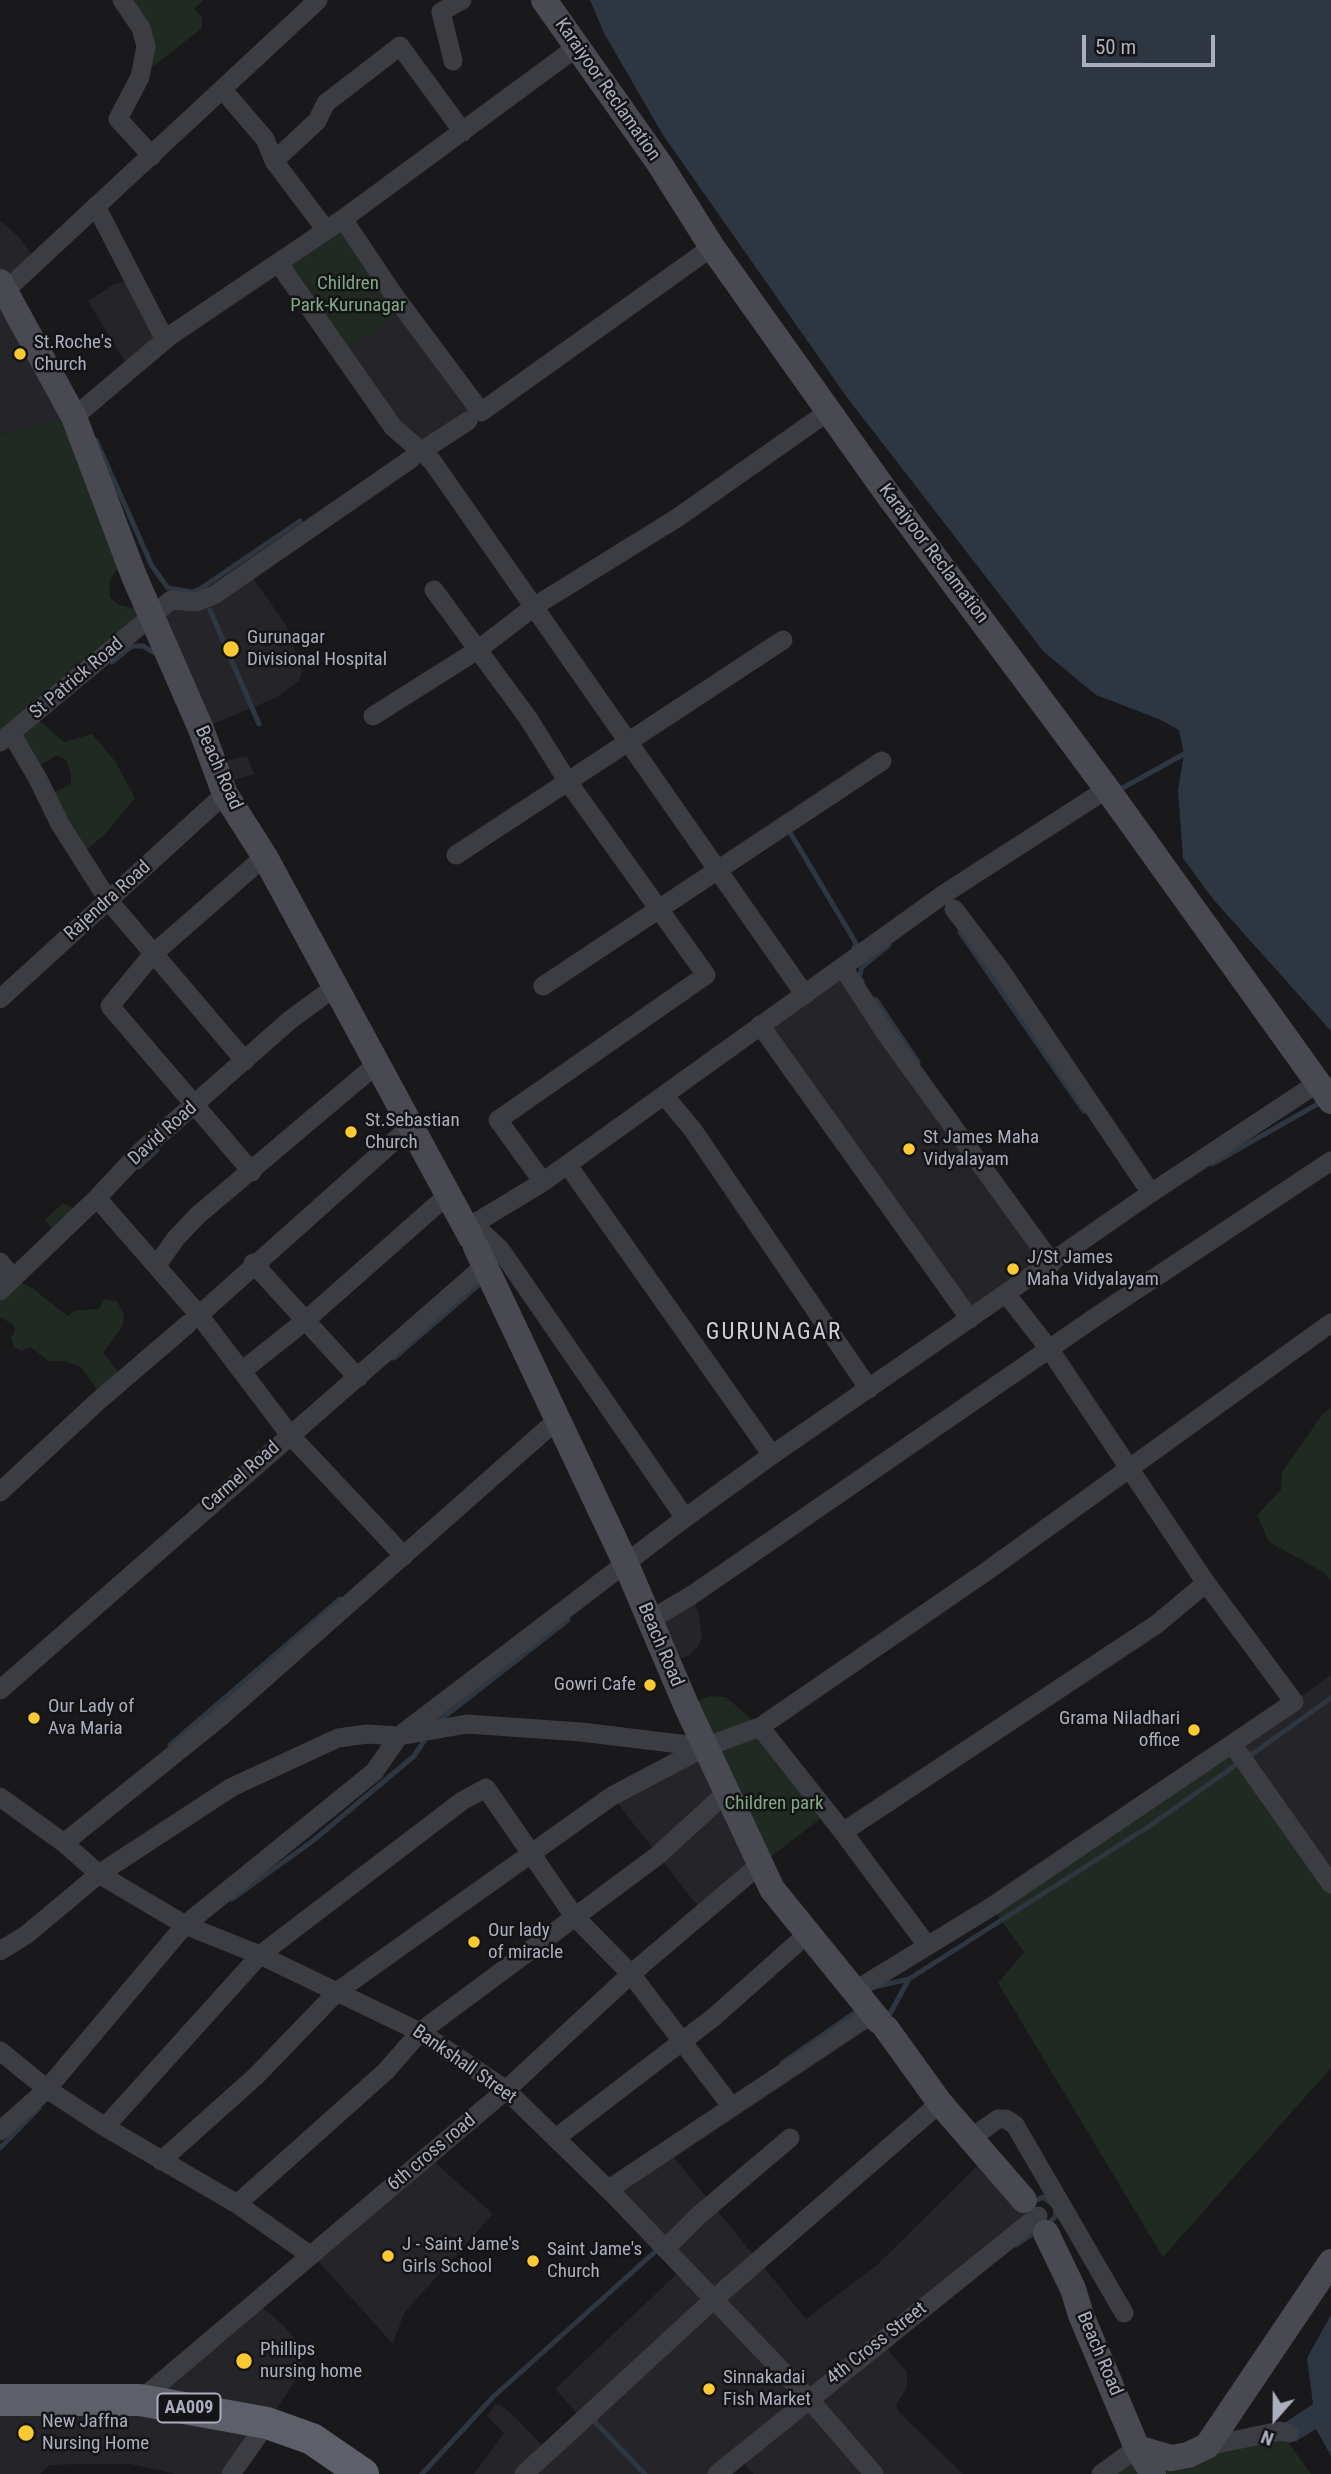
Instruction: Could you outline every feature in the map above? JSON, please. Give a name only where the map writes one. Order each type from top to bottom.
[{"type":"highway","name":"AA009","points":[[0,2400],[140,2400],[267,2423],[312,2439],[363,2474]]},
{"type":"main road","name":"Karaiyoor Reclamation","points":[[544,0],[659,163],[712,247],[829,411],[1107,789],[1325,1092]]},
{"type":"main road","name":"Beach Road","points":[[3,287],[74,417],[134,576],[153,614],[225,794],[265,857],[450,1193],[626,1564],[705,1747],[772,1889],[801,1939],[854,1991],[940,2103],[1035,2214],[1073,2289],[1081,2315],[1137,2448],[1153,2474]]},
{"type":"main road","points":[[1137,2448],[1171,2458],[1188,2455],[1207,2446],[1331,2262]]},
{"type":"street","points":[[122,0],[141,28],[146,46],[140,77],[118,119],[152,156]]},
{"type":"street","points":[[3,287],[152,156],[318,0]]},
{"type":"street","points":[[453,61],[441,12],[462,0]]},
{"type":"street","points":[[274,161],[317,121],[326,103],[400,46],[463,132]]},
{"type":"street","points":[[74,417],[165,340],[343,219],[577,47]]},
{"type":"street","points":[[223,90],[265,139],[274,161],[326,230]]},
{"type":"street","points":[[96,206],[165,340]]},
{"type":"street","points":[[343,219],[396,298],[481,412],[712,247]]},
{"type":"street","points":[[279,264],[393,427],[416,455],[432,461],[805,995]]},
{"type":"street","points":[[373,716],[479,649],[535,606],[677,518],[829,411]]},
{"type":"street","name":"St Patrick Road","points":[[6,738],[171,600],[196,601],[214,595],[468,421]]},
{"type":"street","points":[[434,590],[479,649],[568,782],[706,975],[498,1120],[543,1182]]},
{"type":"street","points":[[456,855],[783,640]]},
{"type":"street","points":[[6,738],[38,779],[60,824],[108,900],[152,955],[245,1061]]},
{"type":"street","points":[[543,986],[882,761]]},
{"type":"street","name":"Carmel Road","points":[[0,1689],[289,1435],[358,1378],[474,1245],[543,1182],[760,1025],[844,969],[944,894],[1107,789]]},
{"type":"street","name":"Rajendra Road","points":[[0,999],[216,802]]},
{"type":"street","points":[[252,1172],[110,1006],[152,955],[256,864]]},
{"type":"street","points":[[954,909],[1002,972],[1151,1193]]},
{"type":"street","points":[[844,969],[886,1034],[1052,1263]]},
{"type":"street","name":"David Road","points":[[7,1284],[97,1198],[140,1152],[290,1020],[335,987]]},
{"type":"street","points":[[760,1025],[970,1319]]},
{"type":"street","points":[[157,1265],[176,1238],[198,1215],[377,1064]]},
{"type":"street","points":[[0,2131],[47,2089],[184,1925],[374,1772],[399,1736],[684,1518],[772,1455],[1151,1193],[1325,1092]]},
{"type":"street","points":[[668,1100],[693,1130],[869,1389]]},
{"type":"street","points":[[0,1492],[253,1263],[412,1125]]},
{"type":"street","points":[[650,1620],[692,1595],[1274,1196],[1331,1161]]},
{"type":"street","points":[[574,1174],[772,1455]]},
{"type":"street","points":[[242,1371],[306,1320],[450,1193]]},
{"type":"street","points":[[97,1198],[157,1265],[193,1320],[242,1371],[289,1435],[404,1556]]},
{"type":"street","points":[[474,1245],[484,1234],[500,1249],[684,1518]]},
{"type":"street","points":[[0,1262],[7,1284]]},
{"type":"street","points":[[253,1263],[358,1378]]},
{"type":"street","points":[[854,1991],[926,1944],[991,1907],[1294,1702],[1206,1583],[1050,1350],[1007,1295]]},
{"type":"street","points":[[161,2161],[256,2076],[338,1991],[611,1796],[705,1747],[760,1727],[1331,1323]]},
{"type":"street","points":[[64,1843],[223,1715],[557,1420]]},
{"type":"street","points":[[843,1832],[1157,1624],[1206,1583]]},
{"type":"street","points":[[0,1951],[26,1935],[99,1874],[232,1787],[338,1738],[367,1734],[399,1736],[467,1724],[581,1732],[705,1747]]},
{"type":"street","points":[[760,1727],[843,1832],[926,1944]]},
{"type":"street","points":[[1233,1745],[1331,1884]]},
{"type":"street","points":[[105,2127],[260,1955],[463,1801],[486,1788],[574,1916],[631,1974],[731,2106]]},
{"type":"street","points":[[237,2204],[377,2079],[420,2032],[657,1856],[727,1792]]},
{"type":"street","name":"Bankshall Street","points":[[0,1797],[64,1843],[99,1874],[184,1925],[260,1955],[420,2032],[506,2090],[609,2189],[808,2398],[874,2474]]},
{"type":"street","name":"6th cross road","points":[[140,2400],[506,2090],[631,1974],[751,1872]]},
{"type":"street","points":[[556,2138],[749,1989],[801,1939]]},
{"type":"street","points":[[609,2189],[731,2106],[879,2021]]},
{"type":"street","points":[[0,2051],[47,2089],[161,2161],[237,2204],[310,2255]]},
{"type":"street","points":[[524,2474],[713,2300],[940,2103]]},
{"type":"street","points":[[971,2138],[998,2119],[1006,2119],[1015,2125],[1124,2314]]},
{"type":"street","points":[[665,2249],[698,2216],[790,2138]]},
{"type":"street","name":"4th Cross Street","points":[[718,2474],[1035,2214]]},
{"type":"street","points":[[231,2474],[267,2423]]},
{"type":"street","points":[[1207,2446],[1280,2431],[1289,2433]]},
{"type":"street","points":[[1101,2474],[1137,2448]]},
{"type":"shaded area","points":[[590,0],[1331,0],[1331,1031],[1213,899],[1183,858],[1178,790],[1184,754],[1179,730],[1159,719],[1096,695],[1044,652],[846,396],[663,135],[604,33]]},
{"type":"shaded area","name":"St.Roche's Church","points":[[0,221],[18,236],[37,261],[6,291],[74,417],[0,434]]},
{"type":"shaded area","points":[[132,282],[165,340],[130,370],[88,301],[116,283]]},
{"type":"shaded area","points":[[406,312],[481,412],[421,451],[340,352]]},
{"type":"shaded area","name":"Gurunagar Divisional Hospital","points":[[248,571],[286,625],[302,671],[299,681],[275,698],[201,729],[153,614],[196,602]]},
{"type":"shaded area","points":[[247,756],[254,774],[222,784],[214,764]]},
{"type":"shaded area","name":"St James Maha Vidyalayam","points":[[844,969],[1052,1263],[970,1319],[760,1025]]},
{"type":"shaded area","points":[[692,1595],[702,1636],[699,1645],[690,1655],[667,1663],[650,1620]]},
{"type":"shaded area","points":[[1331,1675],[1331,1884],[1233,1745]]},
{"type":"shaded area","points":[[705,1747],[761,1864],[703,1913],[612,1796]]},
{"type":"shaded area","points":[[667,2149],[806,2319],[878,2264],[987,2156],[1038,2216],[881,2342],[907,2372],[907,2387],[896,2405],[899,2412],[963,2474],[753,2474],[738,2457],[717,2474],[474,2474],[504,2433],[487,2416],[495,2405],[501,2405],[512,2414],[548,2451],[582,2419],[555,2389],[683,2268],[609,2189]]},
{"type":"shaded area","name":"J - Saint Jame's Girls School","points":[[432,2160],[493,2214],[404,2313],[393,2344],[317,2260]]},
{"type":"shaded area","points":[[256,2302],[283,2325],[306,2352],[301,2371],[290,2389],[231,2474],[176,2474],[130,2464],[84,2464],[50,2465],[40,2474],[0,2474],[0,2400],[140,2400]]},
{"type":"shaded area","points":[[1331,2315],[1331,2456],[1316,2429],[1295,2442],[1283,2424],[1313,2404],[1307,2358]]},
{"type":"green space","points":[[135,0],[204,0],[194,9],[202,17],[202,28],[140,77],[146,46],[128,9]]},
{"type":"green space","name":"Children Park-Kurunagar","points":[[343,219],[406,312],[340,352],[283,266]]},
{"type":"green space","points":[[74,417],[124,570],[115,571],[109,583],[110,597],[117,604],[153,614],[34,716],[64,742],[92,734],[115,761],[135,798],[104,835],[80,855],[47,796],[71,784],[66,760],[57,755],[33,770],[11,734],[0,742],[0,434]]},
{"type":"green space","points":[[63,1203],[73,1208],[54,1231],[45,1220]]},
{"type":"green space","points":[[13,1278],[32,1288],[68,1316],[77,1310],[99,1309],[104,1299],[117,1301],[124,1315],[123,1325],[103,1353],[124,1379],[102,1397],[81,1367],[64,1361],[49,1361],[30,1347],[21,1351],[14,1347],[11,1338],[15,1331],[14,1325],[0,1317],[0,1291]]},
{"type":"green space","points":[[1331,1408],[1331,1582],[1325,1573],[1269,1542],[1257,1515],[1281,1490],[1282,1472],[1322,1415]]},
{"type":"green space","name":"Children park","points":[[710,1696],[726,1697],[760,1727],[828,1813],[761,1864],[696,1702]]},
{"type":"green space","points":[[1233,1745],[1331,1884],[1331,2068],[1163,2257],[998,1983],[1024,1952],[991,1907]]},
{"type":"green space","points":[[1280,2431],[1311,2474],[1101,2474],[1137,2448],[1171,2458]]},
{"type":"waterway","points":[[96,440],[152,566],[168,588],[192,592],[200,589],[300,521]]},
{"type":"waterway","points":[[210,610],[259,724]]},
{"type":"waterway","points":[[112,662],[132,646],[143,646],[157,654]]},
{"type":"waterway","points":[[1119,790],[1184,754]]},
{"type":"waterway","points":[[788,829],[857,945],[854,947]]},
{"type":"waterway","points":[[960,932],[1084,1111]]},
{"type":"waterway","points":[[862,981],[859,977],[862,967],[889,945]]},
{"type":"waterway","points":[[876,1000],[918,1062]]},
{"type":"waterway","points":[[1212,1164],[1323,1101]]},
{"type":"waterway","points":[[139,1167],[157,1150]]},
{"type":"waterway","points":[[394,1358],[482,1282]]},
{"type":"waterway","points":[[170,1745],[340,1599]]},
{"type":"waterway","points":[[435,1724],[568,1620]]},
{"type":"waterway","points":[[1248,1757],[1331,1698]]},
{"type":"waterway","points":[[232,1899],[314,1840],[414,1756],[426,1738]]},
{"type":"waterway","points":[[874,1987],[909,1979],[1151,1825],[1240,1762]]},
{"type":"waterway","points":[[887,2019],[909,1979]]},
{"type":"waterway","points":[[782,2063],[860,2009]]},
{"type":"waterway","points":[[0,2148],[39,2108]]},
{"type":"waterway","points":[[1031,2203],[1043,2197],[1055,2206],[1056,2216],[1046,2226]]},
{"type":"waterway","points":[[1016,2245],[1037,2231]]},
{"type":"waterway","points":[[422,2474],[493,2397],[658,2249]]},
{"type":"waterway","points":[[592,2419],[645,2474]]},
{"type":"place","name":"St.Roche's Church","points":[[20,354]]},
{"type":"place","name":"Gurunagar Divisional Hospital","points":[[231,649]]},
{"type":"place","name":"St.Sebastian Church","points":[[351,1132]]},
{"type":"place","name":"St James Maha Vidyalayam","points":[[909,1149]]},
{"type":"place","name":"J/St James Maha Vidyalayam","points":[[1013,1269]]},
{"type":"place","name":"Gowri Cafe","points":[[650,1685]]},
{"type":"place","name":"Our Lady of Ava Maria","points":[[34,1718]]},
{"type":"place","name":"Grama Niladhari office","points":[[1194,1730]]},
{"type":"place","name":"Our lady of miracle","points":[[474,1942]]},
{"type":"place","name":"J - Saint Jame's Girls School","points":[[388,2256]]},
{"type":"place","name":"Saint Jame's Church","points":[[533,2261]]},
{"type":"place","name":"Phillips nursing home","points":[[244,2361]]},
{"type":"place","name":"Sinnakadai Fish Market","points":[[709,2389]]},
{"type":"place","name":"New Jaffna Nursing Home","points":[[26,2433]]},
{"type":"district","name":"GURUNAGAR","points":[[774,1333]]}]
